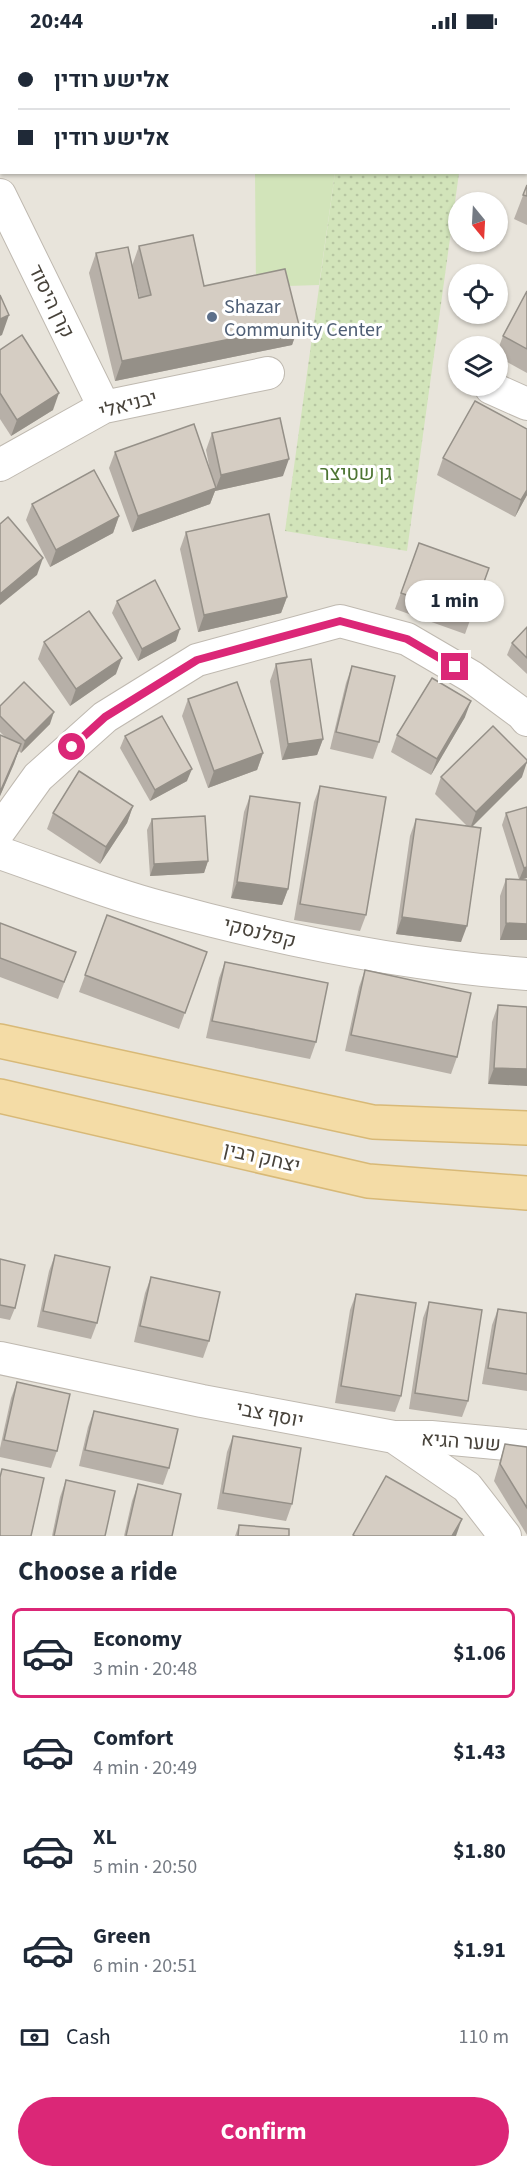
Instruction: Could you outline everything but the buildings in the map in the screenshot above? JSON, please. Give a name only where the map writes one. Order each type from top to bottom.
[{"type":"main road","points":[[0,1041],[373,1122],[527,1128]]},
{"type":"main road","name":"יצחק רבין","points":[[0,1096],[369,1181],[527,1193]]},
{"type":"street","name":"קרן היסוד","points":[[0,195],[104,407]]},
{"type":"street","name":"יבניאלי","points":[[0,465],[104,407],[268,373]]},
{"type":"street","points":[[508,396],[527,404]]},
{"type":"street","points":[[0,830],[38,777],[105,717],[197,660],[340,621],[407,639],[472,677],[527,720]]},
{"type":"street","name":"קפלנסקי","points":[[0,854],[158,907],[336,950],[482,971],[527,974]]},
{"type":"street","name":"יוסף צבי","points":[[0,1358],[202,1401],[394,1437],[467,1487],[505,1536]]},
{"type":"street","name":"שער הגיא","points":[[394,1437],[431,1437],[527,1446]]},
{"type":"shaded area","points":[[0,174],[527,174],[527,1536],[0,1536]]},
{"type":"green space","points":[[255,174],[335,174],[319,285],[256,287]]},
{"type":"green space","name":"גן שטיצר","points":[[335,174],[459,174],[456,192],[448,192],[448,252],[407,551],[285,531]]},
{"type":"place","name":"Shazar Community Center","points":[[212,317]]},
{"type":"route","points":[[72,747],[105,717],[197,660],[340,621],[407,639],[455,667]]}]
